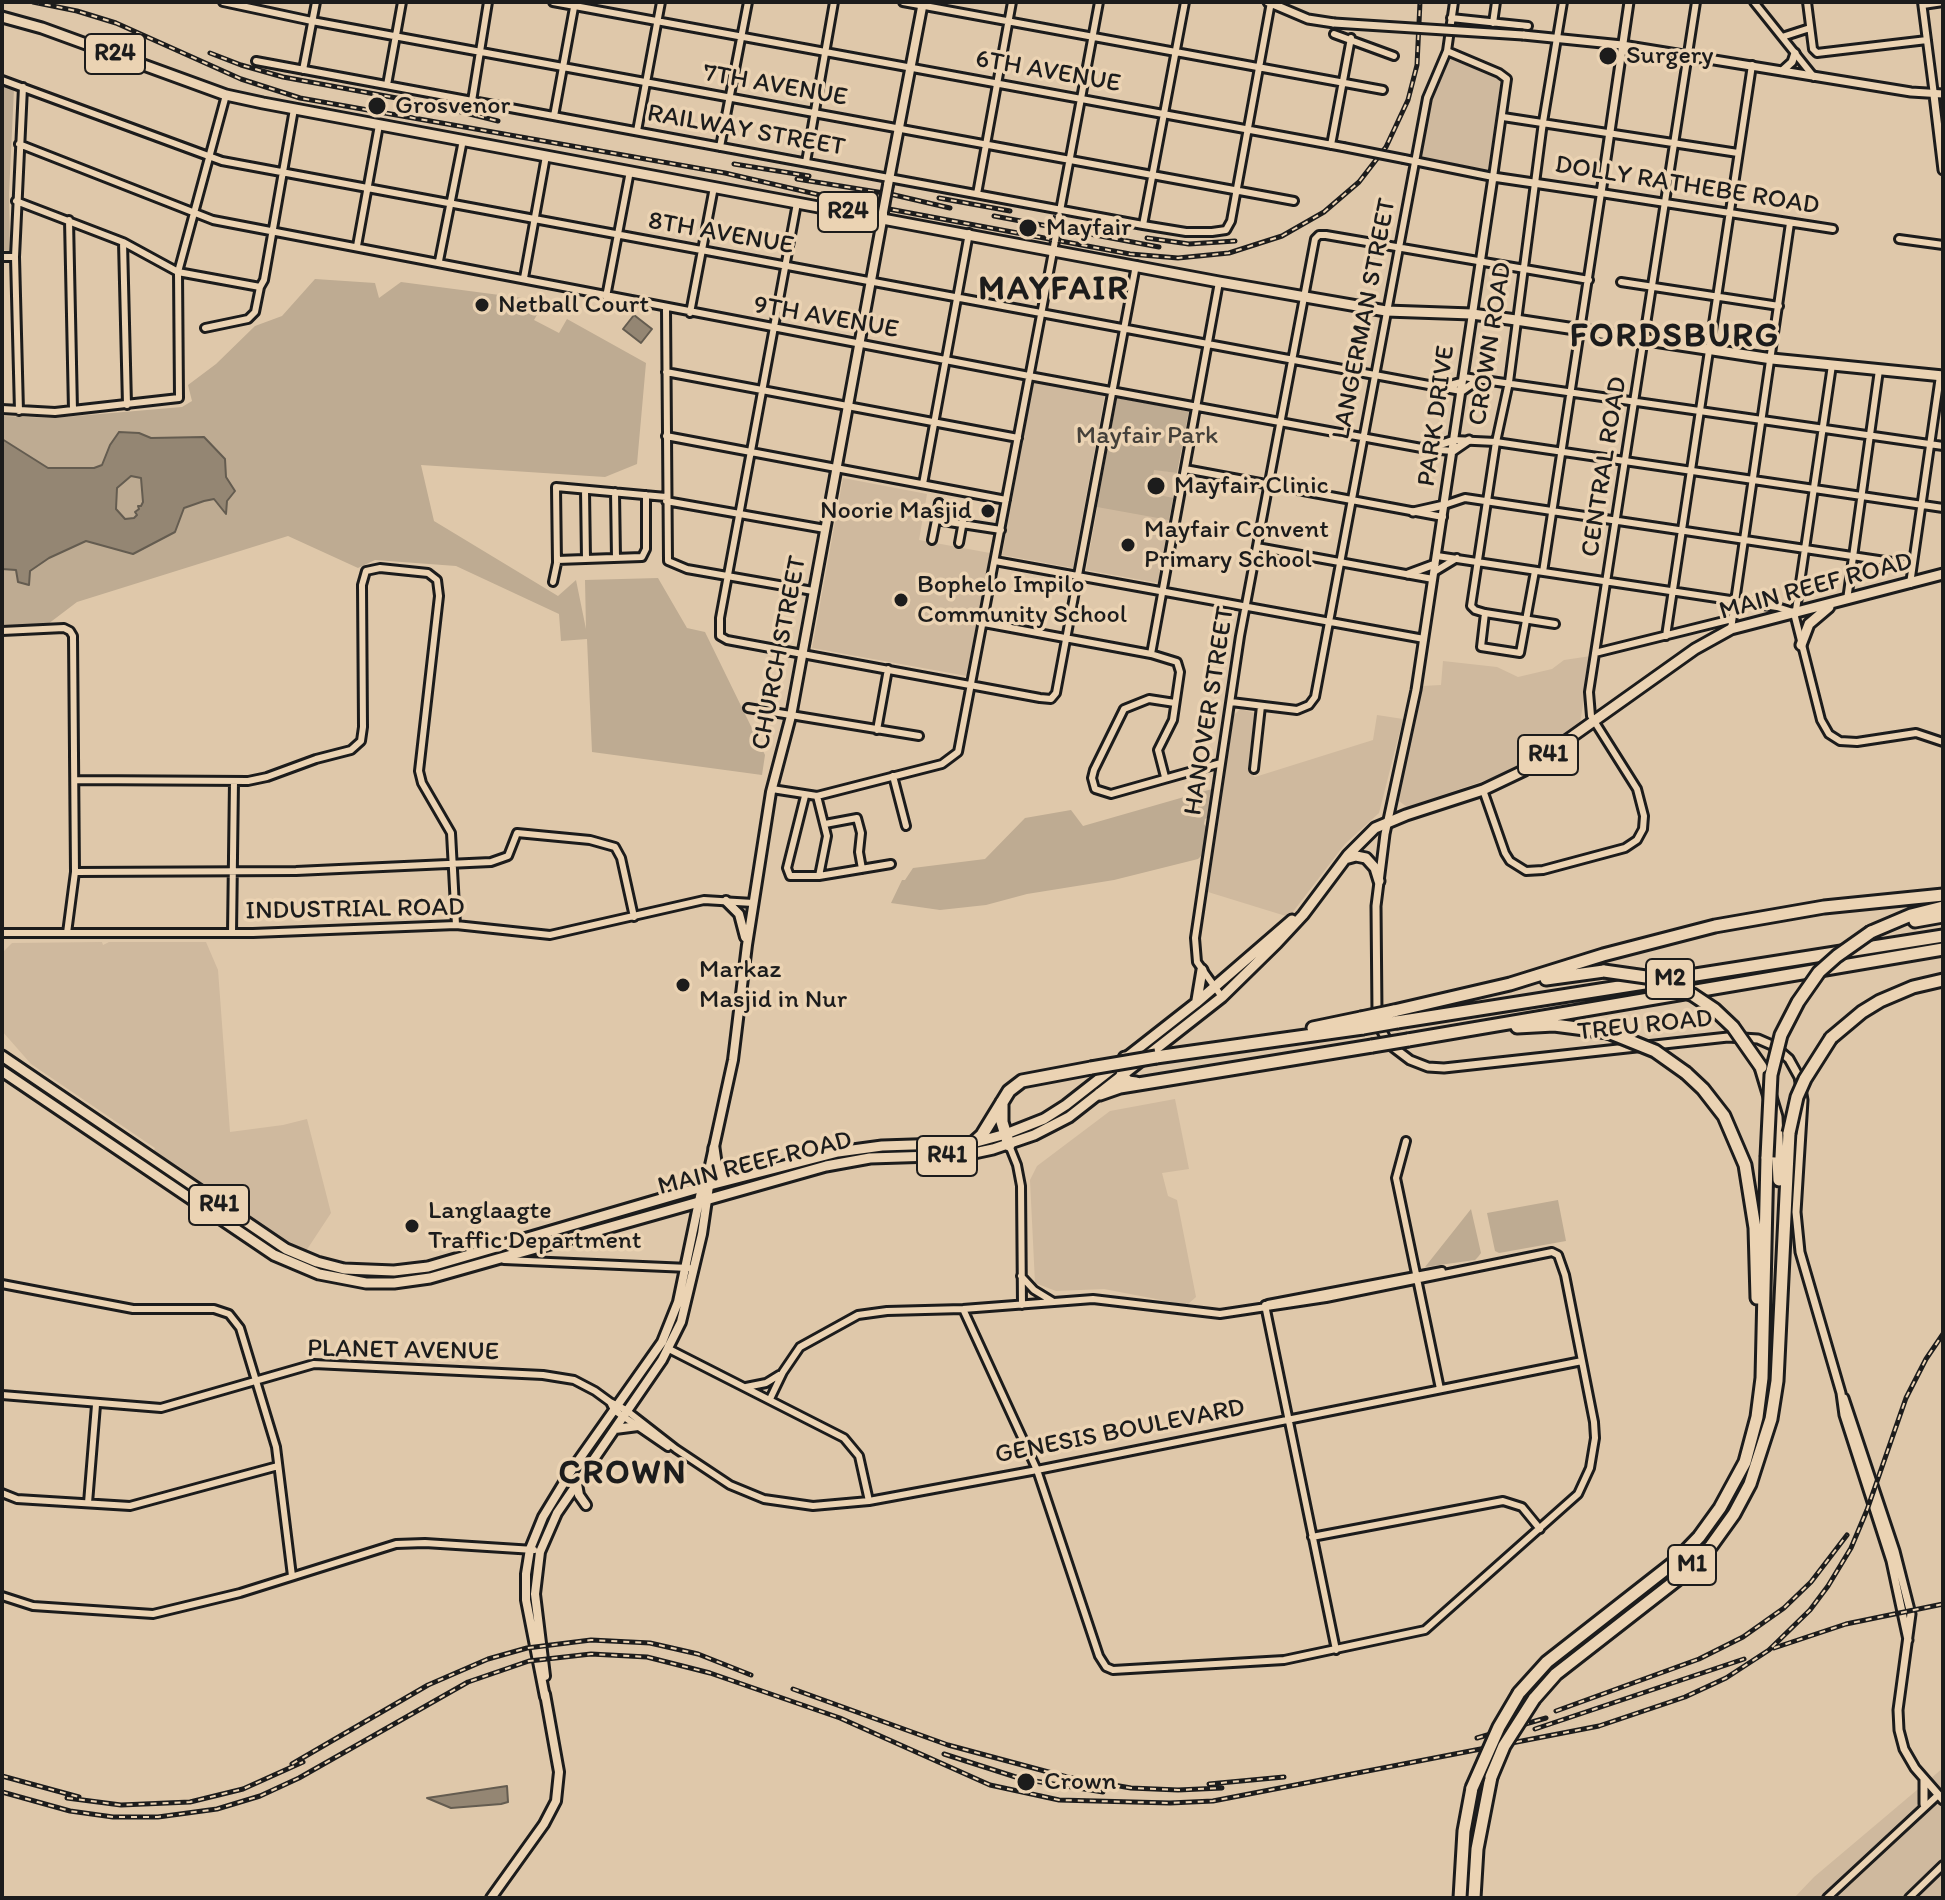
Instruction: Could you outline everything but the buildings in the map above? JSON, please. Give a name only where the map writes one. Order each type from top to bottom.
[{"type":"highway","points":[[1395,1016],[1603,955],[1715,926],[1824,907],[1943,895]]},
{"type":"highway","name":"M1","points":[[1460,1898],[1464,1831],[1472,1788],[1485,1756],[1519,1693],[1547,1662],[1676,1561],[1720,1508],[1745,1462],[1757,1417],[1762,1378],[1771,1075],[1781,1035],[1798,1002],[1819,972],[1837,956],[1875,930],[1911,915],[1943,907]]},
{"type":"highway","points":[[1875,930],[1943,916]]},
{"type":"highway","name":"M2","points":[[1002,1101],[1026,1079],[1395,1016],[1943,936]]},
{"type":"highway","name":"M2","points":[[1145,1082],[1943,949]]},
{"type":"highway","points":[[1834,966],[1943,956]]},
{"type":"highway","points":[[1510,984],[1604,971],[1653,978],[1693,995],[1714,1009],[1733,1027],[1761,1067],[1771,1093],[1778,1130],[1779,1211],[1783,1240]]},
{"type":"highway","name":"M1","points":[[1474,1898],[1477,1849],[1491,1777],[1504,1746],[1534,1699],[1556,1674],[1683,1575],[1711,1546],[1734,1514],[1750,1484],[1771,1419],[1777,1381],[1789,1133],[1797,1097],[1805,1079],[1831,1038],[1862,1012],[1913,987],[1943,982]]},
{"type":"highway","points":[[1473,1028],[1554,1025],[1608,1032],[1655,1051],[1703,1089],[1724,1116],[1745,1165],[1755,1228],[1762,1378]]},
{"type":"highway","points":[[1125,1058],[1122,1076],[1128,1082],[1145,1082]]},
{"type":"highway","points":[[1100,1094],[1145,1082]]},
{"type":"highway","points":[[1002,1101],[1002,1122],[1008,1140]]},
{"type":"highway","points":[[973,1143],[982,1135],[1002,1101]]},
{"type":"main road","name":"CHURCH STREET","points":[[689,1268],[733,1060],[753,903],[772,789],[791,716],[922,4]]},
{"type":"main road","name":"R24","points":[[2,17],[42,28],[226,95],[797,203],[1054,245],[1219,282],[1386,311],[1472,314],[1772,359],[1942,376]]},
{"type":"main road","name":"MAIN REEF ROAD","points":[[2,1072],[268,1251],[306,1270],[350,1281],[394,1283],[430,1278],[493,1259],[522,1244],[542,1245],[842,1162],[870,1158],[965,1155],[1069,1117],[1100,1094],[1222,997],[1277,943],[1343,860],[1367,835],[1387,822],[1483,790],[1525,770],[1731,624],[1835,603],[1942,575]]},
{"type":"main road","points":[[1801,645],[1809,624],[1835,603]]},
{"type":"main road","points":[[1343,860],[1356,856],[1366,858],[1375,868],[1379,881]]},
{"type":"main road","points":[[726,901],[739,914],[747,945]]},
{"type":"main road","name":"MAIN REEF ROAD","points":[[2,1056],[291,1252],[317,1262],[357,1270],[404,1270],[522,1244],[706,1186],[852,1149],[1008,1140],[1066,1105],[1196,1003],[1309,905]]},
{"type":"main road","points":[[1196,1003],[1202,985],[1202,970]]},
{"type":"main road","points":[[714,1148],[719,1171],[726,1176],[739,1178]]},
{"type":"main road","points":[[535,1550],[576,1483],[669,1349],[685,1310],[689,1268]]},
{"type":"main road","points":[[491,1898],[544,1824],[556,1801],[559,1772],[526,1600],[526,1574],[543,1517],[614,1406],[666,1334],[689,1268]]},
{"type":"main road","points":[[615,1429],[638,1426]]},
{"type":"main road","points":[[576,1483],[586,1505]]},
{"type":"street","name":"7TH AVENUE","points":[[223,2],[396,37],[1294,201]]},
{"type":"street","points":[[303,70],[316,2]]},
{"type":"street","points":[[387,85],[402,2]]},
{"type":"street","points":[[472,101],[488,2]]},
{"type":"street","name":"6TH AVENUE","points":[[553,2],[1535,183]]},
{"type":"street","points":[[637,131],[661,2]]},
{"type":"street","points":[[720,147],[748,2]]},
{"type":"street","points":[[806,162],[834,2]]},
{"type":"street","points":[[903,2],[1383,90]]},
{"type":"street","points":[[977,194],[1012,2]]},
{"type":"street","points":[[772,789],[817,796],[942,764],[958,752],[1099,2]]},
{"type":"street","points":[[1143,225],[1185,2]]},
{"type":"street","points":[[1259,2],[1270,2],[1308,19],[1334,23],[1558,37],[1938,94]]},
{"type":"street","points":[[1236,191],[1270,2]]},
{"type":"street","name":"LANGERMAN STREET","points":[[1231,702],[1297,710],[1313,701],[1427,98],[1447,51],[1454,2]]},
{"type":"street","points":[[1493,23],[1496,2]]},
{"type":"street","name":"CROWN ROAD","points":[[1485,613],[1471,606],[1496,442],[1509,382],[1543,122],[1563,2]]},
{"type":"street","points":[[1555,624],[1527,619],[1485,613],[1481,647],[1520,653],[1527,619],[1539,572],[1582,329],[1629,2]]},
{"type":"street","name":"CENTRAL ROAD","points":[[1594,723],[1589,714],[1589,702],[1595,653],[1696,2]]},
{"type":"street","points":[[1754,2],[1814,77]]},
{"type":"street","points":[[1807,2],[1813,49],[1817,53],[1927,40]]},
{"type":"street","points":[[1943,2],[1923,4],[1938,94],[1943,170]]},
{"type":"street","points":[[554,116],[574,4]]},
{"type":"street","points":[[1451,18],[1528,26]]},
{"type":"street","points":[[1782,37],[1810,28]]},
{"type":"street","points":[[1334,34],[1394,56]]},
{"type":"street","points":[[1331,145],[1351,38]]},
{"type":"street","name":"PARK DRIVE","points":[[1387,822],[1424,639],[1507,85],[1505,77],[1447,51]]},
{"type":"street","points":[[1782,71],[1792,62],[1795,53]]},
{"type":"street","name":"RAILWAY STREET","points":[[256,61],[806,162],[889,182],[977,194],[1060,213],[1143,225],[1196,232],[1222,231],[1228,228],[1236,191]]},
{"type":"street","points":[[1666,636],[1752,65]]},
{"type":"street","name":"8TH AVENUE","points":[[2,80],[209,157],[284,173],[1444,387]]},
{"type":"street","points":[[19,411],[15,257],[23,87]]},
{"type":"street","points":[[2,409],[73,410],[179,398],[178,272],[226,95]]},
{"type":"street","points":[[205,328],[248,319],[255,312],[294,109]]},
{"type":"street","points":[[1503,117],[1738,153]]},
{"type":"street","points":[[357,246],[379,125]]},
{"type":"street","points":[[439,261],[463,140]]},
{"type":"street","name":"9TH AVENUE","points":[[19,144],[213,220],[439,261],[774,329],[1427,449],[1453,451]]},
{"type":"street","points":[[524,278],[546,156]]},
{"type":"street","points":[[606,297],[630,171]]},
{"type":"street","name":"DOLLY RATHEBE ROAD","points":[[1535,183],[1833,229]]},
{"type":"street","points":[[690,313],[714,187]]},
{"type":"street","points":[[16,201],[123,242],[178,272],[260,287]]},
{"type":"street","points":[[797,203],[727,576],[720,636],[727,640],[1048,700],[1055,696],[1067,639],[1136,265]]},
{"type":"street","points":[[69,220],[73,410]]},
{"type":"street","points":[[1595,653],[1731,624],[1790,223]]},
{"type":"street","points":[[923,484],[969,233]]},
{"type":"street","name":"HANOVER STREET","points":[[1222,997],[1196,957],[1195,938],[1246,607],[1316,236],[1326,235],[1399,249]]},
{"type":"street","points":[[1899,239],[1943,245]]},
{"type":"street","points":[[123,242],[127,405]]},
{"type":"street","points":[[1399,249],[1589,280]]},
{"type":"street","points":[[2,257],[15,257]]},
{"type":"street","points":[[1151,654],[1219,282]]},
{"type":"street","points":[[1621,282],[1779,306]]},
{"type":"street","points":[[666,308],[668,562],[813,591]]},
{"type":"street","points":[[1832,365],[1794,612],[1821,720],[1835,739],[1857,742],[1916,733],[1943,742]]},
{"type":"street","points":[[1847,600],[1879,370]]},
{"type":"street","points":[[666,372],[1018,438]]},
{"type":"street","points":[[1910,584],[1942,376]]},
{"type":"street","points":[[1462,383],[1479,379]]},
{"type":"street","points":[[1444,387],[1479,379],[1509,382],[1943,446]]},
{"type":"street","points":[[666,436],[1006,500]]},
{"type":"street","points":[[1427,449],[1454,440],[1496,442],[1943,508]]},
{"type":"street","points":[[1453,451],[1469,440]]},
{"type":"street","points":[[1185,469],[1443,517]]},
{"type":"street","points":[[553,582],[557,560],[556,487],[646,495],[825,529]]},
{"type":"street","points":[[585,490],[586,559]]},
{"type":"street","points":[[615,492],[616,558]]},
{"type":"street","points":[[557,560],[640,558],[645,553],[646,495]]},
{"type":"street","points":[[1413,512],[1461,499],[1487,501],[1912,565]]},
{"type":"street","points":[[932,540],[939,503]]},
{"type":"street","points":[[959,543],[965,510]]},
{"type":"street","points":[[936,520],[1001,530]]},
{"type":"street","points":[[1257,547],[1408,574],[1457,558],[1794,612]]},
{"type":"street","points":[[1408,574],[1457,558]]},
{"type":"street","points":[[995,561],[1424,639]]},
{"type":"street","points":[[75,780],[234,781],[267,777],[316,759],[345,753],[361,741],[363,727],[362,585],[366,571],[380,568],[428,573],[437,580],[439,588],[419,771],[422,783],[451,833],[456,925]]},
{"type":"street","points":[[984,623],[1151,654],[1179,664],[1173,720],[1158,750],[1165,777]]},
{"type":"street","points":[[2,631],[64,628],[72,633],[75,872],[67,933]]},
{"type":"street","points":[[877,730],[888,669]]},
{"type":"street","points":[[1175,703],[1149,699],[1124,709],[1094,770],[1093,785],[1100,792],[1111,794],[1221,763]]},
{"type":"street","points":[[1254,769],[1261,706]]},
{"type":"street","points":[[748,708],[919,736]]},
{"type":"street","points":[[1483,790],[1505,853],[1517,867],[1526,871],[1555,867],[1632,844],[1640,835],[1644,823],[1637,789],[1594,723]]},
{"type":"street","points":[[893,776],[906,826]]},
{"type":"street","points":[[232,933],[234,781]]},
{"type":"street","points":[[805,796],[787,871],[792,877],[819,876],[891,864]]},
{"type":"street","points":[[817,796],[825,824],[826,842],[819,876]]},
{"type":"street","points":[[825,824],[851,817],[858,819],[862,869]]},
{"type":"street","name":"TREU ROAD","points":[[1387,822],[1379,881],[1376,970],[1379,1026],[1389,1044],[1419,1065],[1444,1068],[1728,1037],[1758,1039],[1783,1053],[1799,1077],[1803,1100],[1796,1212],[1800,1252],[1841,1393],[1844,1415],[1891,1561],[1908,1640],[1898,1710],[1899,1730],[1908,1758],[1939,1795]]},
{"type":"street","points":[[75,872],[232,872],[491,862],[504,858],[513,847],[517,833],[590,840],[615,847],[621,858],[634,917]]},
{"type":"street","name":"INDUSTRIAL ROAD","points":[[2,933],[232,933],[456,925],[550,935],[694,901],[753,903]]},
{"type":"street","points":[[1008,1140],[1021,1186],[1022,1305]]},
{"type":"street","points":[[1406,1141],[1396,1178],[1412,1262],[1419,1276],[1440,1389]]},
{"type":"street","points":[[542,1245],[540,1256],[548,1263]]},
{"type":"street","points":[[770,1399],[800,1347],[847,1319],[887,1311],[1110,1299],[1209,1314],[1255,1309],[1548,1252],[1558,1255],[1565,1275],[1582,1361],[1594,1430],[1590,1468],[1578,1494],[1425,1630],[1267,1663],[1120,1671],[1106,1667],[1099,1656],[1037,1470],[963,1309]]},
{"type":"street","points":[[493,1259],[689,1268]]},
{"type":"street","points":[[1401,1277],[1412,1262]]},
{"type":"street","points":[[1021,1276],[1034,1290],[1054,1302]]},
{"type":"street","points":[[1306,1299],[1401,1277],[1419,1276]]},
{"type":"street","points":[[2,1284],[133,1309],[222,1310],[235,1321],[240,1328],[276,1447],[292,1576]]},
{"type":"street","points":[[1265,1307],[1336,1650]]},
{"type":"street","points":[[948,1309],[968,1323]]},
{"type":"street","points":[[669,1349],[838,1434],[851,1444],[862,1466],[869,1501]]},
{"type":"street","name":"GENESIS BOULEVARD","points":[[624,1413],[721,1480],[764,1499],[813,1506],[869,1501],[1037,1470],[1582,1361]]},
{"type":"street","name":"PLANET AVENUE","points":[[2,1395],[161,1408],[314,1364],[533,1375],[574,1380],[624,1413]]},
{"type":"street","points":[[742,1387],[766,1383],[783,1372]]},
{"type":"street","points":[[88,1503],[96,1405]]},
{"type":"street","name":"GENESIS BOULEVARD","points":[[624,1413],[660,1443],[676,1449]]},
{"type":"street","points":[[2,1493],[17,1499],[130,1506],[278,1466]]},
{"type":"street","points":[[1312,1537],[1503,1501],[1522,1507],[1540,1529]]},
{"type":"street","points":[[2,1596],[33,1606],[153,1614],[240,1593],[405,1543],[535,1550]]},
{"type":"street","points":[[1924,1780],[1924,1804]]},
{"type":"street","points":[[1902,1827],[1924,1804],[1939,1795]]},
{"type":"street","points":[[1827,1898],[1939,1795]]},
{"type":"street","points":[[1909,1898],[1943,1865]]},
{"type":"shaded area","points":[[1449,56],[1497,76],[1501,82],[1489,171],[1421,158],[1435,85]]},
{"type":"shaded area","points":[[634,315],[652,329],[641,343],[623,329]]},
{"type":"shaded area","points":[[1034,380],[1105,393],[1073,568],[1002,555]]},
{"type":"shaded area","points":[[119,432],[139,433],[151,438],[204,437],[225,459],[226,477],[235,491],[227,501],[226,514],[214,499],[204,501],[184,508],[175,532],[133,554],[86,541],[49,558],[30,571],[29,585],[18,582],[16,570],[2,569],[2,439],[48,468],[94,468],[102,465]],"holes":[[[131,476],[141,478],[143,502],[134,518],[125,519],[116,509],[117,488]]]},
{"type":"shaded area","name":"Mayfair Convent Primary School","points":[[1106,461],[1177,473],[1158,583],[1086,570]]},
{"type":"shaded area","name":"Bophelo Impilo Community School","points":[[843,478],[927,494],[919,540],[990,553],[967,676],[812,648]]},
{"type":"shaded area","points":[[1591,656],[1580,723],[1525,763],[1492,778],[1407,807],[1399,801],[1422,686],[1441,685],[1443,661],[1497,667],[1518,677],[1552,669],[1564,660]]},
{"type":"shaded area","points":[[1240,709],[1255,713],[1248,770],[1255,777],[1373,740],[1377,715],[1403,719],[1379,813],[1345,844],[1289,917],[1208,892],[1234,715]]},
{"type":"shaded area","points":[[102,942],[103,945],[109,942],[206,942],[218,970],[230,1132],[307,1119],[331,1213],[306,1251],[277,1237],[153,1153],[155,1148],[31,1064],[2,1031],[4,951],[12,943]]},
{"type":"shaded area","points":[[1175,1099],[1189,1169],[1162,1173],[1168,1196],[1177,1200],[1196,1297],[1187,1305],[1104,1289],[1056,1291],[1035,1283],[1030,1180],[1037,1166],[1110,1111]]},
{"type":"shaded area","points":[[1943,1768],[1943,1898],[1794,1898],[1814,1877]]},
{"type":"shaded area","points":[[507,1786],[508,1802],[501,1804],[451,1808],[427,1798]]},
{"type":"green space","points":[[2,86],[14,89],[9,194],[10,251],[2,250]]},
{"type":"green space","points":[[315,279],[375,283],[379,298],[401,282],[545,301],[534,320],[559,333],[567,319],[646,363],[637,464],[605,477],[421,465],[434,521],[558,596],[576,580],[586,629],[585,580],[658,578],[687,628],[705,632],[765,755],[762,775],[592,752],[587,639],[561,641],[559,614],[456,566],[375,560],[358,568],[288,536],[77,602],[48,624],[2,626],[2,416],[53,418],[182,407],[192,401],[188,385],[216,364],[255,326],[282,316]]},
{"type":"green space","name":"Mayfair Park","points":[[1117,398],[1189,411],[1177,473],[1154,470],[1150,493],[1173,498],[1169,520],[1097,507]]},
{"type":"green space","points":[[1212,789],[1209,817],[1204,824],[1207,828],[1198,859],[1114,880],[1027,894],[986,905],[940,910],[891,903],[902,880],[913,868],[985,859],[1025,818],[1071,810],[1083,826]]},
{"type":"green space","points":[[1558,1200],[1566,1241],[1499,1253],[1495,1251],[1487,1213]]},
{"type":"green space","points":[[1471,1209],[1481,1253],[1478,1257],[1425,1267]]},
{"type":"railway","points":[[33,2],[116,23],[241,79],[300,98],[725,173],[846,201],[1130,254],[1178,258],[1229,253],[1282,236],[1324,212],[1359,182],[1386,147],[1408,100],[1417,65],[1420,2]]},
{"type":"railway","points":[[210,53],[283,77],[429,104],[498,121]]},
{"type":"railway","points":[[734,164],[809,176]]},
{"type":"railway","points":[[797,179],[890,194],[950,208]]},
{"type":"railway","points":[[939,198],[1010,211]]},
{"type":"railway","points":[[994,216],[1159,247]]},
{"type":"railway","points":[[1147,238],[1189,244],[1235,241]]},
{"type":"railway","points":[[2,1792],[70,1811],[113,1817],[158,1817],[217,1809],[260,1796],[299,1778],[468,1682],[529,1661],[591,1654],[647,1657],[710,1673],[840,1718],[990,1785],[1059,1800],[1213,1801],[1599,1726],[1685,1697],[1726,1678],[1769,1650],[1810,1610],[1851,1548],[1906,1398],[1943,1334]]},
{"type":"railway","points":[[1556,1711],[1699,1659],[1743,1637],[1784,1608],[1811,1582],[1847,1535]]},
{"type":"railway","points":[[1774,1648],[1846,1624],[1943,1604]]},
{"type":"railway","points":[[292,1764],[428,1685],[488,1659],[527,1648],[591,1640],[650,1643],[698,1654],[751,1675]]},
{"type":"railway","points":[[1535,1729],[1744,1659]]},
{"type":"railway","points":[[793,1689],[948,1745],[1067,1777],[1131,1788],[1222,1788]]},
{"type":"railway","points":[[1477,1738],[1546,1718]]},
{"type":"railway","points":[[944,1754],[1022,1779],[1103,1792]]},
{"type":"railway","points":[[67,1798],[121,1805],[190,1802],[243,1789],[303,1762]]},
{"type":"railway","points":[[2,1776],[79,1797]]},
{"type":"railway","points":[[1209,1784],[1284,1777]]},
{"type":"place","name":"Surgery","points":[[1608,56]]},
{"type":"place","name":"Grosvenor","points":[[377,106]]},
{"type":"place","name":"Mayfair","points":[[1028,228]]},
{"type":"place","name":"Netball Court","points":[[482,305]]},
{"type":"place","name":"Mayfair Clinic","points":[[1156,486]]},
{"type":"place","name":"Noorie Masjid","points":[[988,511]]},
{"type":"place","name":"Mayfair Convent Primary School","points":[[1128,545]]},
{"type":"place","name":"Bophelo Impilo Community School","points":[[901,600]]},
{"type":"place","name":"Markaz Masjid in Nur","points":[[683,985]]},
{"type":"place","name":"Langlaagte Traffic Department","points":[[412,1226]]},
{"type":"place","name":"Crown","points":[[1026,1782]]},
{"type":"district","name":"MAYFAIR","points":[[1054,290]]},
{"type":"district","name":"FORDSBURG","points":[[1675,337]]},
{"type":"district","name":"CROWN","points":[[623,1474]]}]
